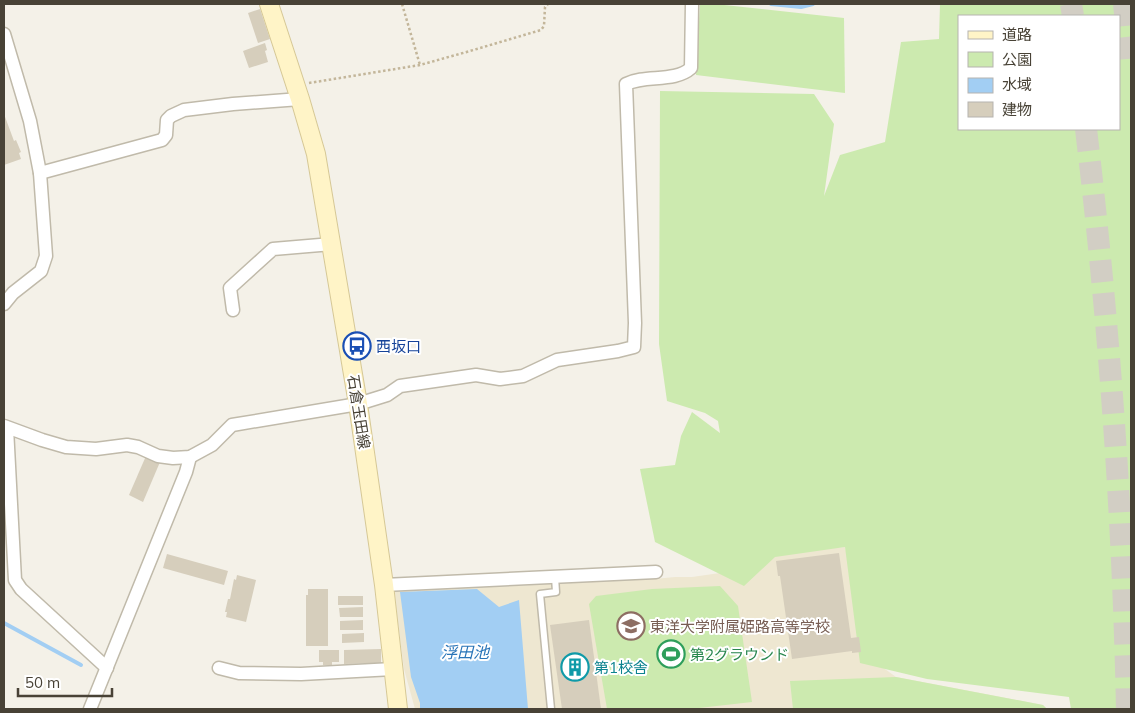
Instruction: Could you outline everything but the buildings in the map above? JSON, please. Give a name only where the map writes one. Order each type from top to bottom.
[{"type":"main road","name":"石倉玉田線","points":[[269,4],[316,154],[358,404],[384,585],[398,709]]},
{"type":"street","points":[[107,668],[21,590],[15,580],[5,427],[66,447],[96,449],[127,445],[158,456],[190,458],[212,445],[232,425],[358,404],[386,395],[400,386],[476,375],[500,379],[523,376],[557,360],[634,347],[626,84],[634,80],[683,74],[691,68],[692,4]]},
{"type":"street","points":[[4,34],[30,121],[40,172],[46,256],[41,271],[13,292],[4,304]]},
{"type":"street","points":[[40,172],[162,140],[166,136],[167,120],[184,110],[233,104],[298,92]]},
{"type":"street","points":[[234,310],[230,288],[273,249],[332,244]]},
{"type":"street","points":[[90,709],[190,458]]},
{"type":"street","points":[[384,585],[656,572]]},
{"type":"street","points":[[220,668],[239,673],[292,674],[393,669]]},
{"type":"lane","points":[[551,709],[540,594],[556,592],[555,577]]},
{"type":"path","points":[[402,4],[420,64]]},
{"type":"path","points":[[298,92],[420,64],[541,30],[544,26],[545,7],[548,4]]},
{"type":"shaded area","name":"東洋大学附属姫路高等学校","points":[[845,547],[871,659],[896,677],[1043,705],[1047,709],[415,709],[404,669],[394,593],[396,590],[692,577],[748,569],[771,554]]},
{"type":"green space","points":[[700,4],[844,18],[845,93],[696,75]]},
{"type":"green space","points":[[940,4],[1131,4],[1131,709],[1071,709],[1069,697],[927,679],[860,663],[845,547],[775,557],[744,586],[655,542],[640,469],[675,465],[681,436],[692,412],[720,433],[718,421],[705,413],[667,401],[659,344],[660,91],[814,94],[834,124],[824,196],[840,155],[885,142],[901,42],[939,39]]},
{"type":"green space","name":"第2グラウンド","points":[[720,586],[738,606],[752,702],[690,709],[607,709],[589,604],[596,596],[652,589]]},
{"type":"green space","points":[[896,677],[1043,705],[1047,709],[793,709],[790,681]]},
{"type":"water","name":"浮田池","points":[[477,589],[499,607],[519,600],[528,709],[420,709],[420,703],[411,677],[400,592]]},
{"type":"waterway","points":[[771,4],[801,7],[813,4]]},
{"type":"waterway","points":[[4,623],[81,665]]},
{"type":"tunnel","points":[[1071,4],[1073,15]]},
{"type":"tunnel","points":[[1124,4],[1131,69]]},
{"type":"tunnel","points":[[1086,130],[1102,273],[1114,418],[1127,709]]},
{"type":"place","name":"西坂口","points":[[357,346]]},
{"type":"place","name":"東洋大学附属姫路高等学校","points":[[631,626]]},
{"type":"place","name":"第2グラウンド","points":[[671,654]]},
{"type":"place","name":"第1校舎","points":[[575,667]]}]
